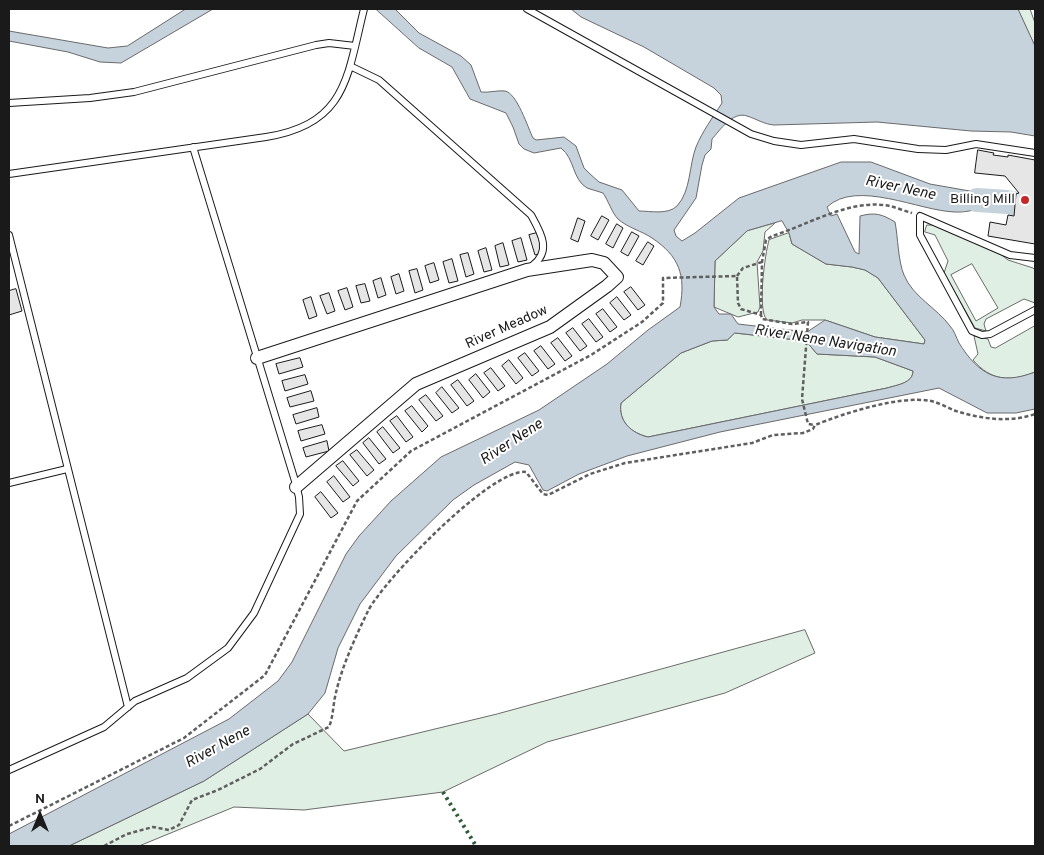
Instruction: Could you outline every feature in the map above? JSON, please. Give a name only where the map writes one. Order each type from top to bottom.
[{"type":"street","name":"River Meadow","points":[[257,358],[527,270],[592,260],[604,263],[617,277],[550,327],[416,384],[296,487]]},
{"type":"lane","points":[[9,174],[290,133],[302,128],[327,111],[338,97],[350,66],[364,9]]},
{"type":"lane","points":[[526,9],[709,112],[751,134],[766,139],[802,144],[854,139],[918,149],[946,150],[976,144],[1035,153]]},
{"type":"lane","points":[[9,103],[90,98],[134,92],[316,45],[330,43],[355,46]]},
{"type":"lane","points":[[350,66],[379,80],[531,215],[540,230],[544,245],[540,260],[527,270]]},
{"type":"lane","points":[[9,770],[98,730],[135,701],[187,678],[216,658],[237,638],[254,613],[300,514],[296,487],[193,147]]},
{"type":"lane","points":[[1035,258],[1010,255],[920,216],[920,236],[972,331],[982,335],[990,334],[1035,310]]},
{"type":"lane","points":[[9,235],[128,707]]},
{"type":"lane","points":[[9,483],[67,469]]},
{"type":"path","points":[[920,216],[889,206],[866,206],[848,209],[766,240],[762,262],[762,319],[768,322],[792,324],[806,321],[808,325],[802,399],[808,424],[816,425],[889,404],[915,400],[932,401],[983,418],[1024,418],[1035,414]]},
{"type":"path","points":[[761,315],[741,309],[738,303],[737,276],[743,268],[762,262]]},
{"type":"path","points":[[9,826],[184,738],[265,675],[310,594],[357,501],[411,451],[591,355],[642,322],[663,303],[663,278],[737,276]]},
{"type":"path","points":[[104,846],[127,834],[153,827],[169,830],[179,825],[192,800],[260,770],[293,744],[330,727],[335,696],[369,609],[409,558],[455,513],[513,474],[526,472],[542,494],[548,495],[590,474],[625,463],[752,443],[773,435],[803,433],[813,429],[816,425]]},
{"type":"green space","points":[[1018,9],[1030,9],[1035,23],[1035,46]]},
{"type":"green space","points":[[775,223],[765,232],[763,251],[757,262],[760,307],[758,312],[738,317],[714,307],[715,261],[747,231]]},
{"type":"green space","points":[[927,225],[933,225],[994,249],[1008,260],[1033,268],[1035,270],[1035,303],[1024,299],[986,319],[984,324],[986,331],[975,328],[944,273],[948,261],[935,235],[925,232]],"holes":[[[972,264],[998,308],[976,321],[951,275]]]},
{"type":"green space","points":[[789,233],[792,244],[826,264],[865,270],[878,278],[925,340],[924,344],[875,337],[825,320],[802,320],[792,323],[767,320],[764,314],[762,294],[769,240]]},
{"type":"green space","points":[[1035,326],[1035,372],[1017,377],[1001,378],[987,372],[973,360],[978,354],[974,336],[988,339],[991,347],[995,348]]},
{"type":"green space","points":[[735,333],[806,341],[817,354],[875,357],[913,371],[910,378],[904,383],[887,388],[648,437],[636,433],[627,425],[622,415],[621,403],[681,353],[712,341],[727,340]]},
{"type":"green space","points":[[805,630],[815,653],[725,693],[547,742],[443,792],[304,810],[234,807],[139,846],[69,846],[204,781],[308,714],[344,751],[497,714]]},
{"type":"water","points":[[186,9],[213,9],[121,63],[100,62],[68,52],[9,41],[9,31],[108,48],[127,46]]},
{"type":"water","name":"River Nene Navigation","points":[[376,9],[395,9],[419,33],[461,56],[471,65],[481,92],[505,91],[509,93],[518,104],[533,138],[536,140],[564,137],[576,146],[584,168],[599,182],[622,190],[639,211],[659,212],[673,209],[682,200],[696,147],[704,130],[722,103],[721,95],[714,88],[644,47],[581,17],[571,9],[1018,9],[1035,46],[1035,136],[1011,132],[971,131],[877,122],[774,125],[763,123],[747,116],[737,116],[727,122],[712,139],[711,149],[705,155],[702,165],[696,198],[674,230],[676,236],[682,241],[739,198],[841,162],[871,162],[930,184],[981,193],[993,191],[1011,194],[1008,213],[992,208],[955,212],[871,196],[855,196],[840,199],[827,207],[831,216],[837,214],[855,252],[859,254],[860,216],[878,214],[895,222],[902,269],[913,290],[945,320],[967,354],[982,370],[991,375],[1011,378],[1035,372],[1035,409],[1016,413],[987,413],[939,388],[720,432],[627,456],[579,474],[547,491],[543,490],[529,465],[515,462],[474,485],[453,500],[396,556],[360,604],[338,648],[325,693],[308,714],[204,781],[69,846],[9,846],[9,834],[229,719],[278,681],[292,662],[346,554],[359,536],[391,501],[441,457],[539,410],[607,364],[648,330],[680,307],[682,296],[681,276],[669,252],[652,238],[618,219],[603,193],[587,188],[582,184],[569,158],[561,148],[534,153],[524,149],[519,144],[506,113],[470,99],[452,67],[419,48]],"holes":[[[782,221],[789,233],[792,244],[826,264],[865,270],[878,278],[925,340],[924,344],[875,337],[825,320],[807,332],[738,324],[731,314],[719,314],[714,307],[715,261],[747,231]],[[735,333],[806,341],[817,354],[875,357],[913,371],[910,378],[904,383],[887,388],[648,437],[636,433],[627,425],[622,415],[621,403],[681,353],[712,341],[727,340]]]},
{"type":"building","name":"Billing Mill","points":[[978,150],[994,153],[993,155],[1008,157],[1008,155],[1035,160],[1035,244],[988,236],[990,222],[1006,225],[1008,215],[1014,216],[1016,194],[1019,193],[1005,176],[975,173]]},
{"type":"building","points":[[602,216],[609,220],[598,240],[591,236]]},
{"type":"building","points":[[578,218],[585,221],[578,242],[571,239]]},
{"type":"building","points":[[617,224],[623,228],[613,248],[606,244]]},
{"type":"building","points":[[632,232],[639,236],[628,256],[621,252]]},
{"type":"building","points":[[537,233],[543,253],[535,255],[529,235]]},
{"type":"building","points":[[521,238],[527,260],[518,262],[512,241]]},
{"type":"building","points":[[648,242],[654,246],[643,265],[636,261]]},
{"type":"building","points":[[503,243],[509,265],[500,267],[495,246]]},
{"type":"building","points":[[486,248],[492,270],[484,272],[478,251]]},
{"type":"building","points":[[468,253],[474,274],[466,277],[460,255]]},
{"type":"building","points":[[452,259],[458,281],[449,283],[443,262]]},
{"type":"building","points":[[434,263],[439,280],[430,283],[425,266]]},
{"type":"building","points":[[417,269],[423,290],[415,293],[409,271]]},
{"type":"building","points":[[399,274],[404,291],[396,294],[391,277]]},
{"type":"building","points":[[381,278],[386,295],[378,298],[373,281]]},
{"type":"building","points":[[365,284],[370,301],[361,303],[356,286]]},
{"type":"building","points":[[631,287],[645,305],[638,310],[624,292]]},
{"type":"building","points":[[347,288],[353,307],[345,310],[338,291]]},
{"type":"building","points":[[16,289],[22,311],[9,315],[9,291]]},
{"type":"building","points":[[329,293],[335,311],[327,314],[320,296]]},
{"type":"building","points":[[311,297],[317,316],[309,319],[303,300]]},
{"type":"building","points":[[617,297],[631,315],[624,320],[610,303]]},
{"type":"building","points":[[603,309],[617,327],[610,332],[596,314]]},
{"type":"building","points":[[589,319],[603,337],[596,342],[582,324]]},
{"type":"building","points":[[573,328],[587,346],[580,351],[566,333]]},
{"type":"building","points":[[558,338],[572,356],[565,361],[551,343]]},
{"type":"building","points":[[541,346],[555,364],[548,369],[534,351]]},
{"type":"building","points":[[525,353],[539,371],[532,376],[518,358]]},
{"type":"building","points":[[300,358],[303,367],[279,374],[276,364]]},
{"type":"building","points":[[509,360],[523,378],[516,384],[502,366]]},
{"type":"building","points":[[491,368],[505,386],[498,391],[484,373]]},
{"type":"building","points":[[476,374],[490,392],[483,398],[469,380]]},
{"type":"building","points":[[305,375],[308,384],[285,391],[282,381]]},
{"type":"building","points":[[458,380],[474,401],[467,406],[451,385]]},
{"type":"building","points":[[442,387],[459,408],[452,413],[436,393]]},
{"type":"building","points":[[311,391],[314,401],[290,407],[287,398]]},
{"type":"building","points":[[426,395],[443,416],[436,421],[419,400]]},
{"type":"building","points":[[412,406],[428,426],[422,432],[405,411]]},
{"type":"building","points":[[317,408],[319,417],[296,424],[293,415]]},
{"type":"building","points":[[397,416],[413,437],[406,442],[390,421]]},
{"type":"building","points":[[322,425],[325,434],[301,441],[298,431]]},
{"type":"building","points":[[383,427],[400,448],[393,453],[377,432]]},
{"type":"building","points":[[369,438],[386,459],[379,464],[363,443]]},
{"type":"building","points":[[327,441],[329,451],[306,457],[303,448]]},
{"type":"building","points":[[357,450],[374,470],[367,476],[350,455]]},
{"type":"building","points":[[343,461],[359,481],[353,486],[336,466]]},
{"type":"building","points":[[334,476],[350,497],[343,502],[327,482]]},
{"type":"building","points":[[321,492],[338,513],[331,518],[315,497]]},
{"type":"waterway","name":"River Nene","points":[[977,200],[1007,202],[1035,207]]},
{"type":"hedge","points":[[443,792],[476,846]]},
{"type":"place","name":"Billing Mill","points":[[1025,200]]}]
